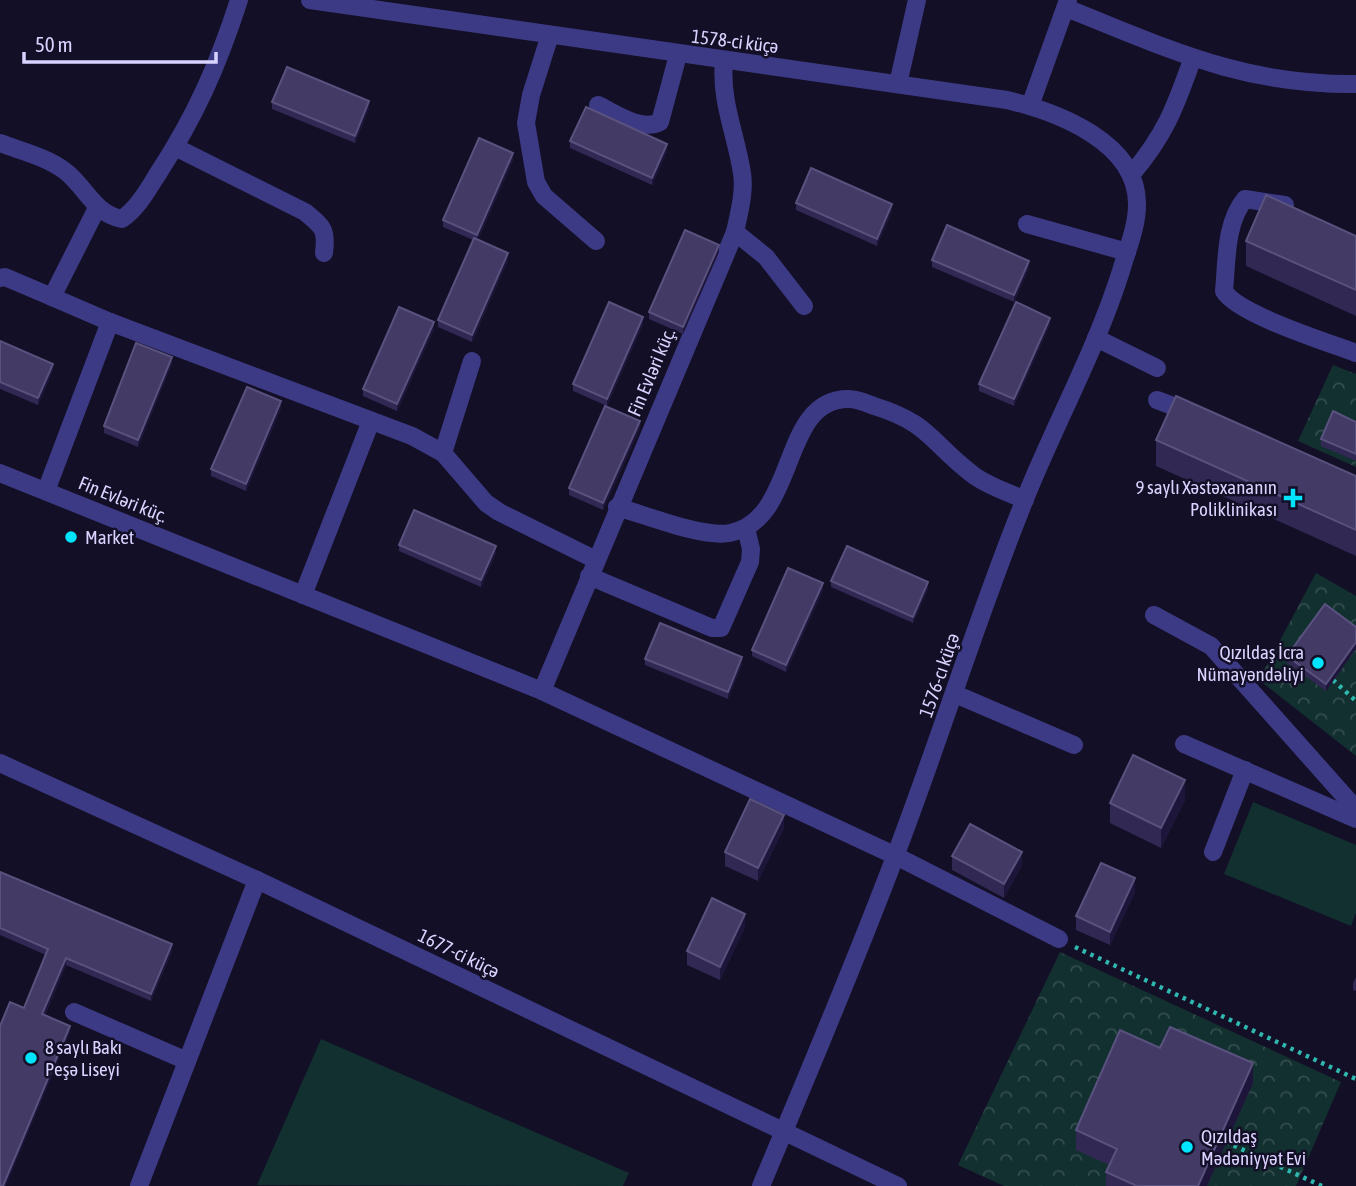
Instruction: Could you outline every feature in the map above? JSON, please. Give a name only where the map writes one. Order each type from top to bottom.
[{"type":"street","points":[[0,143],[65,170],[97,208],[122,219],[133,211],[175,147],[218,66],[239,0]]},
{"type":"street","name":"1578-ci küçə","points":[[310,0],[678,55],[898,83],[1030,106],[1100,140],[1121,159],[1131,175]]},
{"type":"street","points":[[898,83],[917,0]]},
{"type":"street","points":[[1030,106],[1067,4],[1192,60],[1252,76],[1308,84],[1356,84]]},
{"type":"street","points":[[550,35],[531,95],[526,123],[536,181],[544,196],[596,241]]},
{"type":"street","points":[[598,105],[641,125],[651,127],[660,122],[678,55]]},
{"type":"street","points":[[1131,175],[1156,145],[1171,118],[1192,60]]},
{"type":"street","name":"Fin Evləri küç.","points":[[542,691],[617,507],[735,232],[742,174],[725,103],[724,61]]},
{"type":"street","points":[[175,147],[305,212],[321,225],[326,235],[324,253]]},
{"type":"street","name":"1576-cı küçə","points":[[761,1186],[896,856],[1025,500],[1096,338],[1127,252],[1138,204],[1131,175]]},
{"type":"street","points":[[1297,210],[1261,200],[1245,200],[1232,223],[1224,290],[1229,300],[1247,310],[1356,353]]},
{"type":"street","points":[[52,297],[97,208]]},
{"type":"street","points":[[1027,224],[1127,252]]},
{"type":"street","points":[[735,232],[766,257],[804,306]]},
{"type":"street","points":[[0,278],[5,277],[110,323],[412,436],[443,453],[486,503],[499,512],[593,568],[712,628],[722,628],[750,562],[751,549],[747,528]]},
{"type":"street","points":[[46,491],[110,323]]},
{"type":"street","points":[[1096,338],[1157,368]]},
{"type":"street","points":[[443,453],[471,361]]},
{"type":"street","points":[[617,507],[713,534],[747,528],[761,518],[773,499],[806,424],[817,410],[830,401],[850,398],[898,413],[920,425],[974,475],[1025,500]]},
{"type":"street","points":[[1157,400],[1217,422]]},
{"type":"street","points":[[303,595],[371,421]]},
{"type":"street","name":"Fin Evləri küç.","points":[[0,473],[542,691],[896,856],[1059,939]]},
{"type":"street","points":[[1154,615],[1211,646],[1356,808]]},
{"type":"street","points":[[955,694],[1074,745]]},
{"type":"street","points":[[1184,744],[1356,819]]},
{"type":"street","name":"1677-ci küçə","points":[[0,763],[257,880],[898,1186]]},
{"type":"street","points":[[1213,852],[1245,770]]},
{"type":"street","points":[[139,1186],[257,880]]},
{"type":"street","points":[[74,1012],[187,1061]]},
{"type":"path","points":[[1333,680],[1356,701]]},
{"type":"path","points":[[1059,939],[1356,1079]]},
{"type":"path","points":[[1226,1142],[1322,1186]]},
{"type":"green space","points":[[1333,365],[1356,374],[1356,467],[1298,441]]},
{"type":"green space","points":[[1316,573],[1356,596],[1356,756],[1259,680]]},
{"type":"green space","points":[[1253,802],[1356,845],[1356,913],[1351,926],[1224,874]]},
{"type":"green space","points":[[1060,952],[1341,1082],[1296,1186],[1004,1186],[958,1165]]},
{"type":"green space","points":[[321,1039],[629,1173],[623,1186],[257,1185]]},
{"type":"building","points":[[287,67],[369,101],[355,136],[272,102]]},
{"type":"building","points":[[586,107],[667,144],[652,178],[570,141]]},
{"type":"building","points":[[479,138],[513,153],[477,235],[443,220]]},
{"type":"building","points":[[811,168],[892,204],[877,239],[796,203]]},
{"type":"building","points":[[1266,195],[1356,236],[1356,290],[1246,241]]},
{"type":"building","points":[[947,225],[1029,261],[1014,295],[932,260]]},
{"type":"building","points":[[685,230],[719,245],[683,327],[649,312]]},
{"type":"building","points":[[474,238],[508,253],[472,335],[438,320]]},
{"type":"building","points":[[609,302],[643,317],[607,399],[573,384]]},
{"type":"building","points":[[1016,302],[1050,318],[1014,399],[979,384]]},
{"type":"building","points":[[399,307],[434,322],[397,404],[363,389]]},
{"type":"building","points":[[0,341],[53,364],[38,398],[0,382]]},
{"type":"building","points":[[136,343],[172,357],[138,440],[104,426]]},
{"type":"building","points":[[247,387],[281,401],[246,484],[211,469]]},
{"type":"building","points":[[1176,396],[1356,476],[1356,530],[1156,440]]},
{"type":"building","points":[[605,406],[640,421],[603,503],[569,488]]},
{"type":"building","points":[[1333,411],[1356,422],[1356,454],[1321,439]]},
{"type":"building","points":[[414,510],[496,546],[481,580],[399,545]]},
{"type":"building","points":[[847,546],[928,582],[913,617],[831,581]]},
{"type":"building","points":[[788,568],[823,583],[786,665],[752,650]]},
{"type":"building","points":[[1325,604],[1356,627],[1356,642],[1326,684],[1287,656]]},
{"type":"building","points":[[660,623],[742,657],[728,692],[645,659]]},
{"type":"building","points":[[1133,755],[1185,780],[1161,828],[1110,803]]},
{"type":"building","points":[[750,799],[784,815],[758,868],[725,852]]},
{"type":"building","points":[[970,824],[1022,852],[1004,884],[952,856]]},
{"type":"building","points":[[1101,863],[1135,878],[1110,932],[1076,916]]},
{"type":"building","points":[[0,872],[172,944],[151,994],[66,958],[42,1014],[70,1026],[3,1186],[0,1186],[0,1026],[10,1002],[24,1008],[48,949],[0,928]]},
{"type":"building","points":[[712,898],[745,914],[720,967],[687,951]]},
{"type":"building","points":[[1170,1027],[1253,1063],[1198,1186],[1137,1186],[1106,1172],[1117,1149],[1076,1130],[1120,1030],[1160,1048]]},
{"type":"place","name":"9 saylı Xəstəxananın Poliklinikası","points":[[1293,498]]},
{"type":"place","name":"Market","points":[[71,537]]},
{"type":"place","name":"Qızıldaş İcra Nümayəndəliyi","points":[[1318,663]]},
{"type":"place","name":"8 saylı Bakı Peşə Liseyi","points":[[31,1058]]},
{"type":"place","name":"Qızıldaş Mədəniyyət Evi","points":[[1187,1147]]}]
